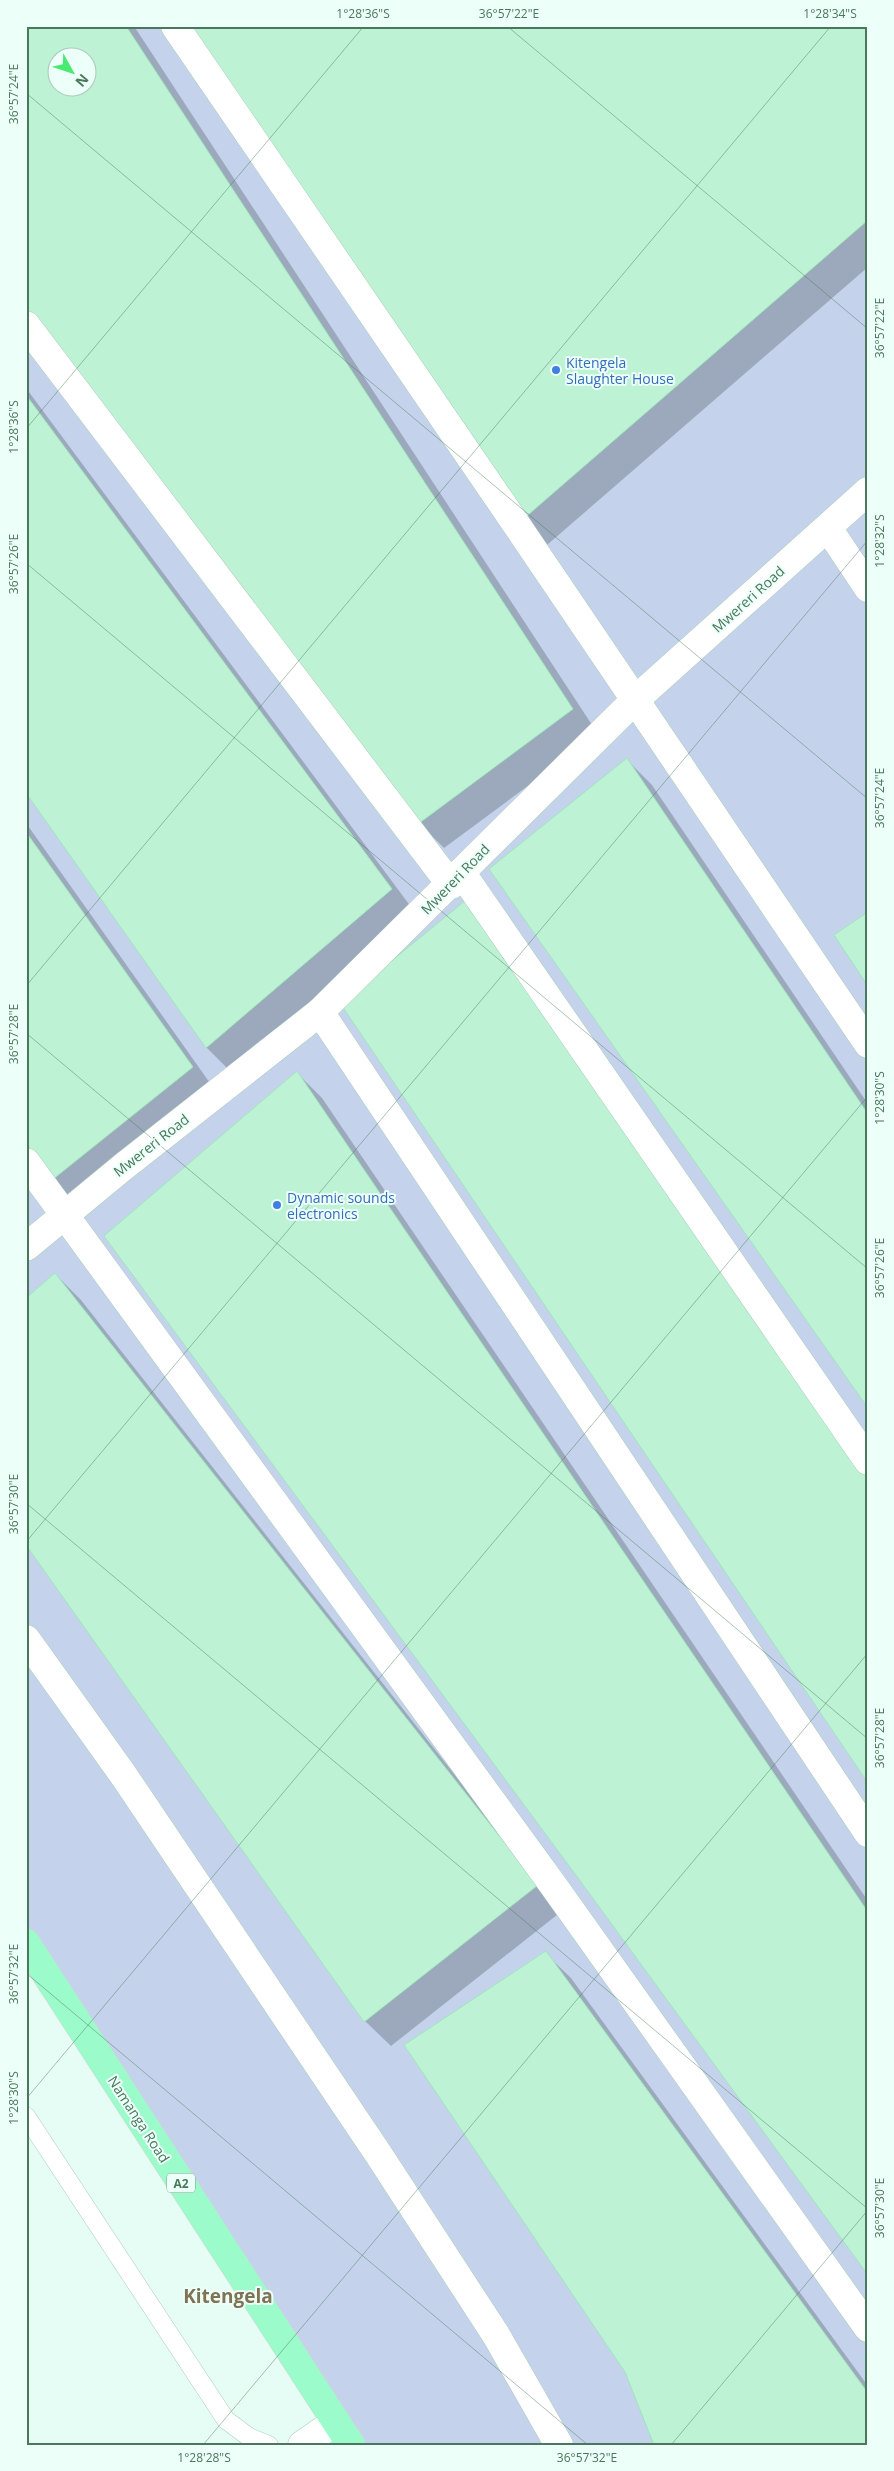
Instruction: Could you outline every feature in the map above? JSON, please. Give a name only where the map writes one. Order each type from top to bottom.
[{"type":"highway","name":"Namanga Road","points":[[26,1943],[351,2445]]},
{"type":"street","points":[[175,26],[868,1044]]},
{"type":"street","points":[[26,325],[456,878],[868,1461]]},
{"type":"street","name":"Mwereri Road","points":[[26,1247],[320,1012],[635,700],[868,491]]},
{"type":"street","points":[[828,528],[868,588]]},
{"type":"street","points":[[320,1012],[868,1833]]},
{"type":"street","points":[[26,1162],[553,1885],[868,2328]]},
{"type":"street","points":[[26,1639],[124,1776],[379,2155],[496,2335],[559,2445]]},
{"type":"street","points":[[302,2445],[335,2422]]},
{"type":"lane","points":[[26,2116],[226,2420],[249,2437],[269,2445]]},
{"type":"shaded area","points":[[26,26],[868,26],[868,2445],[351,2445],[26,1943]]},
{"type":"building","points":[[26,26],[126,26],[573,709],[418,824],[26,314]]},
{"type":"building","name":"Kitengela Slaughter House","points":[[182,26],[868,26],[868,220],[521,521]]},
{"type":"building","points":[[26,395],[392,889],[206,1048],[26,793]]},
{"type":"building","points":[[627,758],[868,1114],[868,1408],[489,869]]},
{"type":"building","points":[[26,832],[193,1067],[52,1180],[26,1143]]},
{"type":"building","points":[[471,896],[868,1474],[868,1783],[340,1003]]},
{"type":"building","points":[[868,912],[868,986],[834,935]]},
{"type":"building","points":[[297,1071],[868,1912],[868,2275],[581,1882],[104,1236]]},
{"type":"building","points":[[55,1273],[538,1885],[364,2022],[26,1545],[26,1298]]},
{"type":"building","points":[[546,1951],[868,2393],[868,2445],[654,2445],[625,2372],[404,2045]]},
{"type":"place","name":"Kitengela Slaughter House","points":[[556,370]]},
{"type":"place","name":"Dynamic sounds electronics","points":[[277,1205]]},
{"type":"district","name":"Kitengela","points":[[228,2296]]}]
